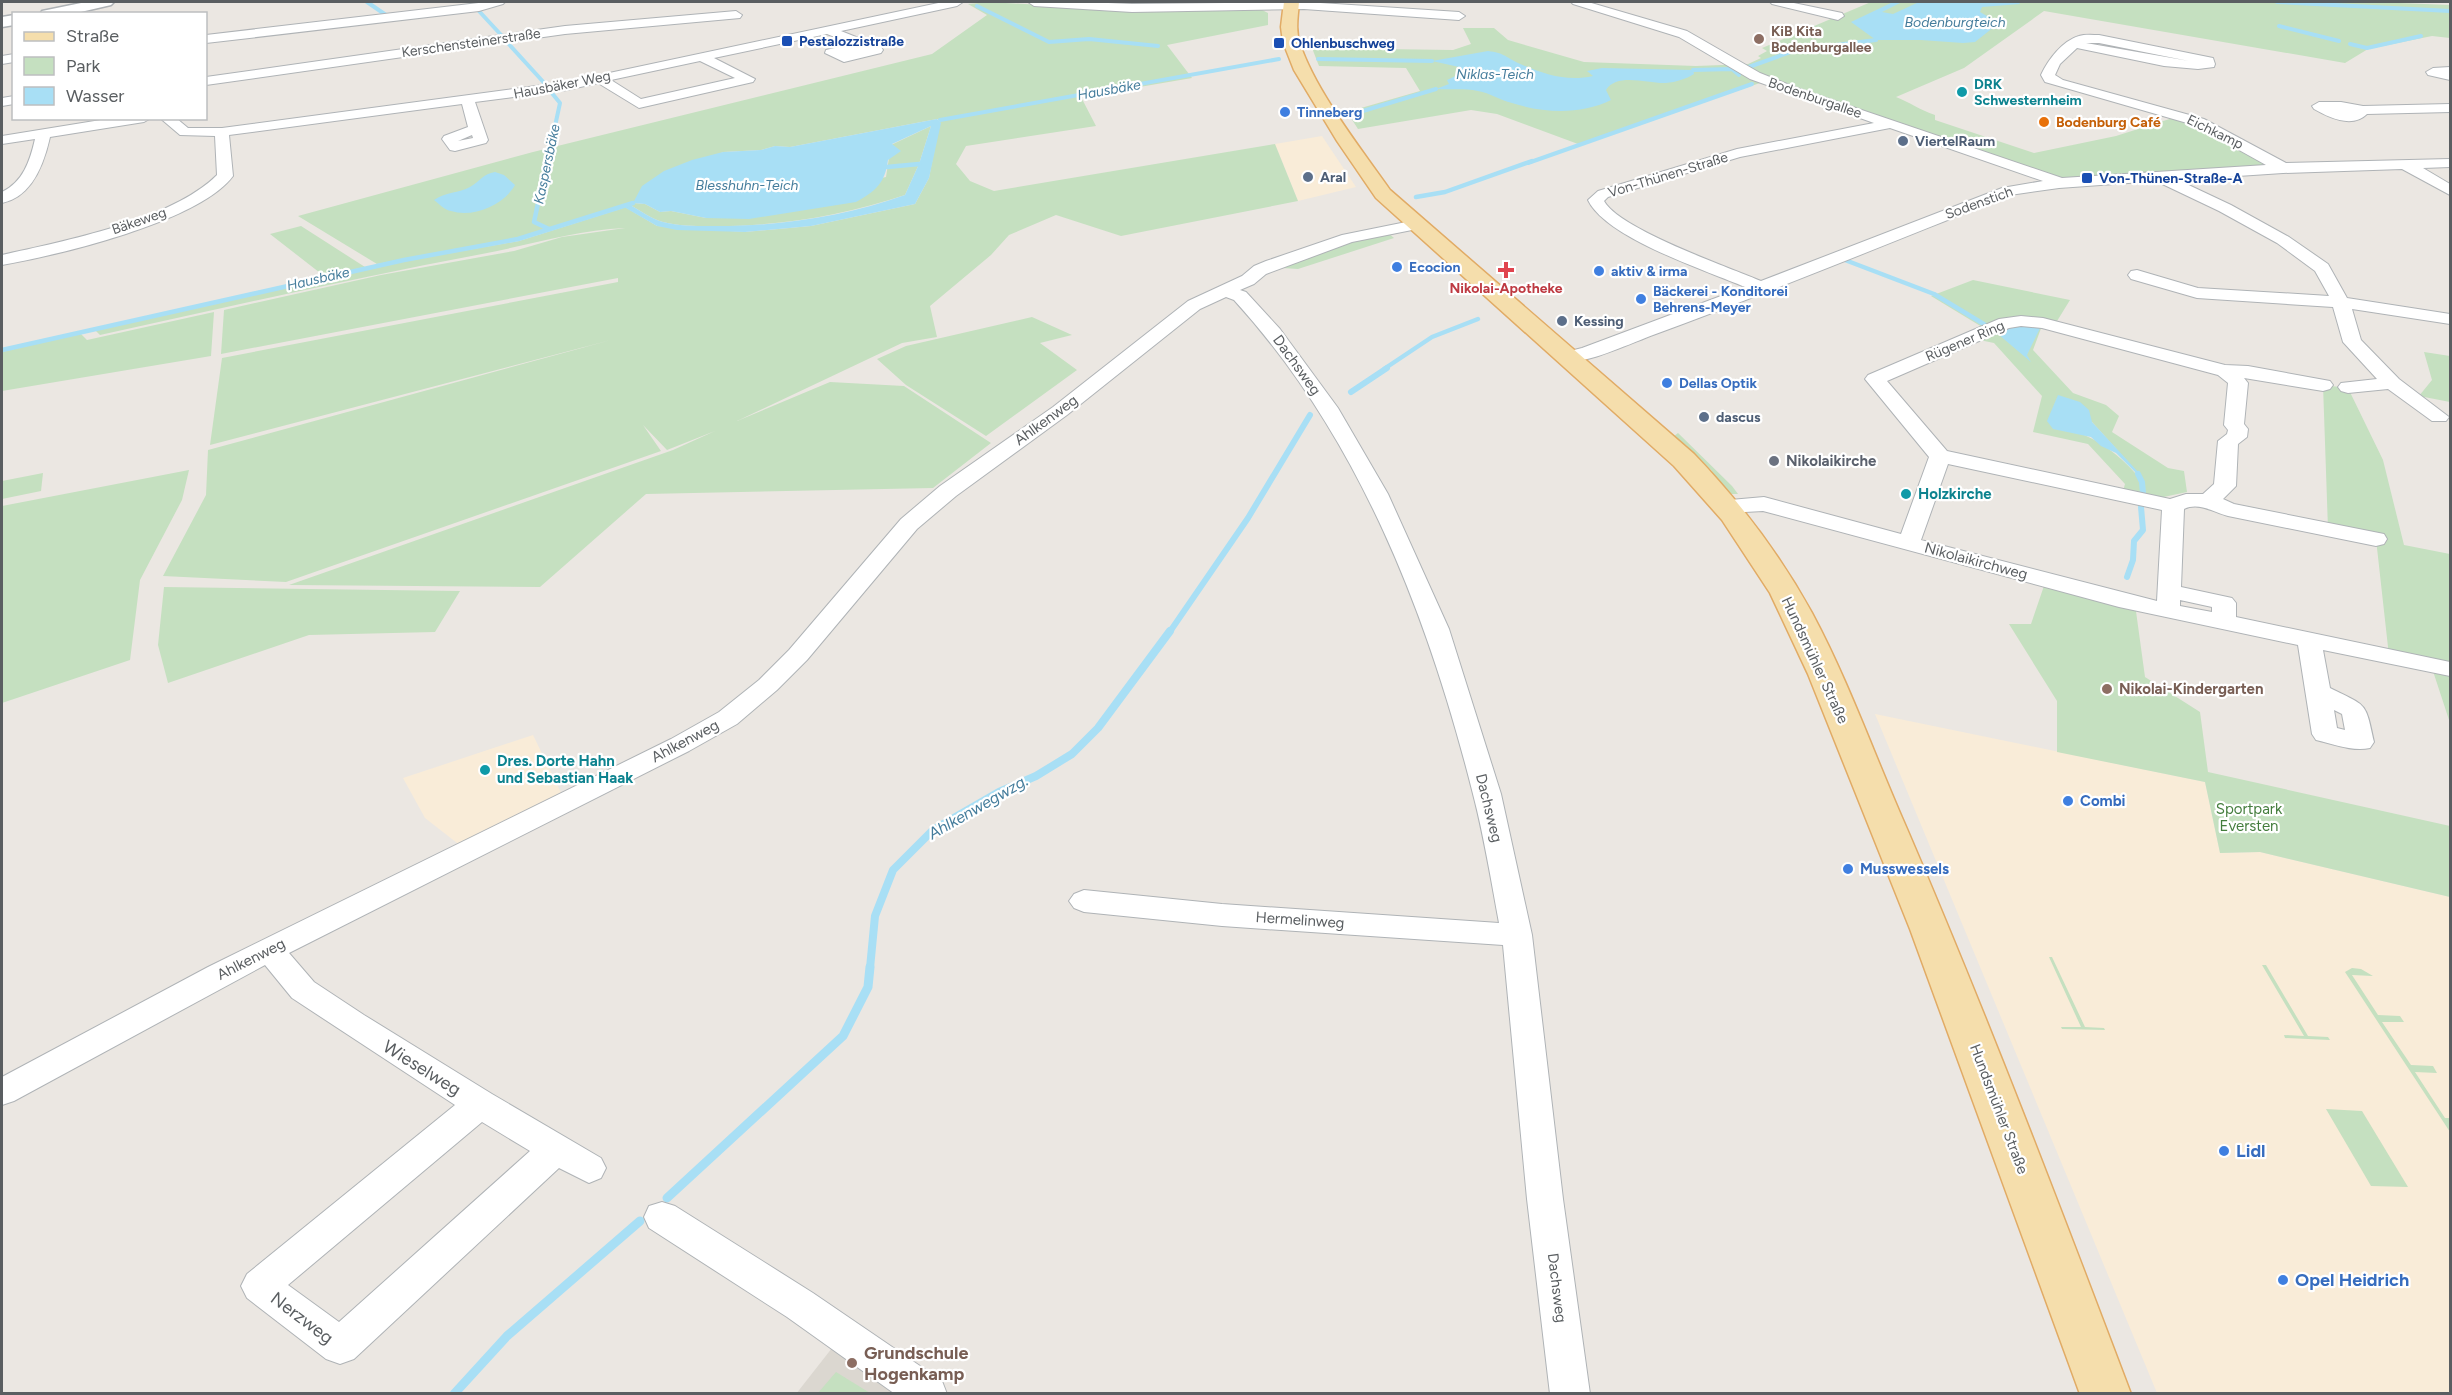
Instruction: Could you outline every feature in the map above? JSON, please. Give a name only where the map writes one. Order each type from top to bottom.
[{"type":"main road","points":[[61,12],[106,2]]},
{"type":"main road","name":"Hundsmühler Straße","points":[[1290,3],[1291,42],[1308,81],[1374,182],[1422,231],[1569,357],[1684,460],[1727,506],[1765,558],[1812,646],[1939,952],[2106,1394]]},
{"type":"street","points":[[207,39],[479,7],[499,2]]},
{"type":"street","points":[[739,2],[736,34],[759,44]]},
{"type":"street","name":"Hausbäker Weg","points":[[170,120],[185,132],[222,132],[526,93],[957,2]]},
{"type":"street","points":[[1034,2],[1132,8],[1290,3],[1459,16]]},
{"type":"street","name":"Bodenburgallee","points":[[1577,2],[1683,34],[1755,76],[2037,173],[2059,183]]},
{"type":"street","points":[[1776,2],[1838,16]]},
{"type":"street","points":[[284,14],[287,30]]},
{"type":"street","name":"Kerschensteinerstraße","points":[[207,81],[577,28],[736,15]]},
{"type":"street","points":[[827,29],[864,45]]},
{"type":"street","points":[[2082,39],[2099,39],[2193,57],[2209,64],[2182,65],[2074,44],[2082,39]]},
{"type":"street","name":"Eichkamp","points":[[2074,44],[2054,62],[2048,75],[2053,81],[2199,122],[2283,168]]},
{"type":"street","points":[[600,79],[639,104],[747,79],[702,57]]},
{"type":"street","points":[[2451,71],[2433,72],[2451,76]]},
{"type":"street","points":[[468,101],[476,129]]},
{"type":"street","points":[[2363,110],[2451,108]]},
{"type":"street","points":[[2,140],[131,120]]},
{"type":"street","name":"Von-Thünen-Straße","points":[[1759,287],[1629,231],[1599,208],[1596,200],[1603,194],[1737,153],[1890,124]]},
{"type":"street","name":"Bäkeweg","points":[[2,260],[74,243],[169,211],[202,196],[215,188],[225,176],[222,132]]},
{"type":"street","points":[[2,198],[17,192],[23,186],[38,156],[43,134]]},
{"type":"street","name":"Sodenstich","points":[[1569,357],[1685,317],[2007,191],[2059,183],[2283,168],[2451,164]]},
{"type":"street","points":[[2406,165],[2451,190]]},
{"type":"street","points":[[2157,176],[2224,208],[2311,258],[2329,277],[2341,302],[2352,342],[2392,383],[2439,417]]},
{"type":"street","points":[[1358,254],[1422,231]]},
{"type":"street","name":"Ahlkenweg","points":[[2,1092],[269,950],[670,750],[728,718],[768,685],[798,656],[884,550],[916,517],[948,491],[1060,411],[1194,305],[1236,285],[1266,267],[1348,238],[1422,231]]},
{"type":"street","name":"Ahlkenweg","points":[[1236,285],[1277,279],[1324,264]]},
{"type":"street","points":[[2137,274],[2197,293],[2341,302],[2451,319]]},
{"type":"street","name":"Dachsweg","points":[[1236,285],[1240,296],[1274,333],[1331,412],[1377,494],[1437,629],[1487,794],[1517,935],[1545,1198],[1570,1394]]},
{"type":"street","name":"Rügener Ring","points":[[1940,456],[1875,379],[2005,323],[2021,321],[2043,323],[2225,371],[2248,372],[2323,385]]},
{"type":"street","points":[[2209,500],[2225,486],[2228,441],[2237,437],[2238,429],[2234,425],[2238,382],[2234,376],[2225,371]]},
{"type":"street","points":[[2348,387],[2392,383]]},
{"type":"street","points":[[1909,543],[1940,456],[2173,506]]},
{"type":"street","points":[[2168,601],[2173,506],[2178,502],[2209,500],[2228,509],[2376,539]]},
{"type":"street","name":"Nikolaikirchweg","points":[[1727,506],[1764,504],[2127,602],[2224,603],[2224,623],[2441,667]]},
{"type":"street","points":[[2309,640],[2319,693]]},
{"type":"street","name":"Hermelinweg","points":[[1084,900],[1222,915],[1517,935]]},
{"type":"street","name":"Wieselweg","points":[[269,950],[303,990],[480,1104],[589,1168]]},
{"type":"street","name":"Nerzweg","points":[[480,1104],[260,1286],[340,1346],[556,1149]]},
{"type":"street","points":[[662,1217],[800,1305],[928,1394]]},
{"type":"shaded area","points":[[1322,136],[1356,187],[1298,201],[1275,144]]},
{"type":"shaded area","points":[[1875,714],[2205,782],[2220,853],[2260,852],[2450,897],[2450,1393],[2157,1393]]},
{"type":"shaded area","points":[[533,735],[565,801],[466,850],[425,818],[403,778]]},
{"type":"shaded area","name":"Grundschule Hogenkamp","points":[[843,1334],[928,1394],[796,1394]]},
{"type":"green space","points":[[989,2],[1094,8],[1240,8],[1262,10],[1268,13],[1268,25],[1167,45],[1192,78],[1081,97],[1096,126],[966,146],[956,164],[970,181],[994,191],[1275,144],[1298,201],[1121,236],[1056,215],[1009,235],[991,255],[930,306],[937,337],[902,343],[737,421],[830,382],[904,386],[991,443],[933,488],[646,494],[540,587],[289,585],[673,450],[715,431],[667,450],[643,425],[661,451],[286,582],[163,576],[206,495],[208,450],[611,340],[210,445],[222,358],[618,282],[618,278],[221,354],[224,310],[381,275],[514,251],[562,237],[625,228],[571,235],[338,283],[100,335],[95,330],[399,262],[519,241],[620,209],[617,207],[516,238],[377,264],[298,216],[533,152],[932,54],[987,15],[968,4]],"holes":[[[940,120],[929,178],[915,204],[811,226],[745,232],[657,226],[625,207],[630,205],[663,222],[698,226],[759,225],[808,219],[857,209],[905,195],[919,164],[931,126],[891,145],[886,177],[706,218],[671,211],[660,212],[645,204],[633,203],[723,152],[761,150],[775,146],[790,147]]]},
{"type":"green space","points":[[1871,2],[2374,2],[2450,5],[2450,38],[2432,36],[2368,49],[2345,63],[2044,11],[1964,68],[1896,97],[1935,115],[1935,120],[2034,153],[2116,136],[2179,116],[2283,168],[2059,183],[1766,81],[1578,144],[1497,114],[1471,110],[1358,129],[1347,112],[1420,91],[1406,68],[1319,66],[1312,48],[1453,50],[1471,44],[1463,28],[1494,28],[1508,40],[1584,62],[1696,66],[1748,64],[1761,58],[1758,56],[1767,51],[1762,48]]},
{"type":"green space","points":[[301,226],[365,267],[324,276],[270,234]]},
{"type":"green space","points":[[1388,233],[1394,238],[1298,269],[1282,268],[1282,266],[1358,240]]},
{"type":"green space","points":[[1973,280],[2070,300],[2054,326],[2043,323],[2033,350],[2073,393],[2106,405],[2119,416],[2112,432],[2168,468],[2184,471],[2187,492],[2159,498],[2123,491],[2125,484],[2088,444],[2033,432],[2042,396],[1994,343],[1970,338],[1987,330],[1931,296]],"holes":[[[2092,422],[2139,474],[2136,474],[2116,454],[2076,432]]]},
{"type":"green space","points":[[214,312],[211,356],[2,391],[2,352],[80,333],[87,340]]},
{"type":"green space","points":[[1032,317],[1072,335],[1040,343],[1077,370],[986,436],[906,385],[877,359],[906,346]]},
{"type":"green space","points":[[2424,352],[2450,356],[2450,402],[2419,396],[2432,380]]},
{"type":"green space","points":[[2323,385],[2348,388],[2383,460],[2404,545],[2450,554],[2450,723],[2431,665],[2389,656],[2376,539],[2328,529]]},
{"type":"green space","points":[[1678,433],[1738,494],[1727,494],[1713,478],[1712,471],[1686,445],[1673,437]]},
{"type":"green space","points":[[189,470],[182,500],[140,580],[130,660],[2,703],[2,506]]},
{"type":"green space","points":[[43,473],[41,491],[2,499],[2,481]]},
{"type":"green space","name":"Sportpark Eversten","points":[[2046,580],[2135,604],[2145,677],[2200,712],[2208,772],[2450,826],[2450,897],[2260,852],[2220,853],[2205,782],[2057,752],[2057,701],[2009,624],[2031,624]]},
{"type":"green space","points":[[164,587],[460,591],[435,632],[309,635],[168,683],[158,645]]},
{"type":"green space","points":[[2049,957],[2052,957],[2085,1027],[2104,1028],[2105,1030],[2062,1029],[2061,1027],[2081,1027]]},
{"type":"green space","points":[[2262,965],[2266,965],[2308,1036],[2328,1037],[2330,1040],[2285,1038],[2284,1035],[2304,1036]]},
{"type":"green space","points":[[2352,968],[2361,969],[2373,976],[2352,975],[2378,1015],[2400,1016],[2404,1022],[2382,1022],[2411,1065],[2433,1066],[2437,1073],[2415,1072],[2445,1118],[2450,1118],[2450,1132],[2345,972]]},
{"type":"green space","points":[[2326,1109],[2362,1111],[2408,1187],[2371,1186]]},
{"type":"green space","points":[[836,1372],[870,1393],[818,1393]]},
{"type":"water","name":"Bodenburgteich","points":[[1893,2],[1902,2],[1882,12],[1893,14],[1919,2],[2018,2],[2020,4],[1982,7],[1980,12],[1999,23],[1975,42],[1876,40],[1851,22]]},
{"type":"water","name":"Niklas-Teich","points":[[1488,51],[1501,54],[1536,71],[1555,76],[1583,78],[1593,76],[1587,71],[1602,68],[1693,70],[1694,74],[1666,83],[1618,81],[1606,90],[1611,100],[1587,108],[1562,111],[1536,109],[1478,91],[1436,89],[1449,84],[1447,80],[1462,73],[1462,70],[1459,67],[1432,61]]},
{"type":"water","name":"Blesshuhn-Teich","points":[[937,119],[941,123],[929,178],[915,204],[811,226],[745,232],[677,230],[657,226],[624,207],[630,205],[655,219],[674,224],[734,226],[808,219],[881,203],[905,195],[919,164],[931,126],[892,144],[901,151],[888,160],[885,175],[878,186],[856,202],[749,219],[706,218],[671,211],[660,212],[645,204],[633,203],[642,186],[664,171],[692,160],[723,152],[761,150],[775,146],[790,147]]},
{"type":"water","points":[[495,172],[504,175],[515,185],[496,204],[478,211],[460,213],[447,209],[434,200],[443,195],[466,189],[484,176]]},
{"type":"water","points":[[2042,324],[2027,355],[2031,362],[1992,329]]},
{"type":"water","points":[[2058,395],[2080,402],[2089,410],[2092,422],[2140,474],[2137,474],[2116,453],[2101,446],[2091,437],[2053,429],[2047,421]]},
{"type":"waterway","points":[[367,2],[386,15],[393,15]]},
{"type":"waterway","points":[[2277,2],[2450,11]]},
{"type":"waterway","points":[[977,6],[1049,42],[1089,39],[1158,46]]},
{"type":"waterway","points":[[478,10],[503,37]]},
{"type":"waterway","points":[[2279,26],[2339,41]]},
{"type":"waterway","points":[[2350,44],[2367,48],[2421,36]]},
{"type":"waterway","name":"Hausbäke","points":[[1746,68],[1796,50],[1876,40]]},
{"type":"waterway","points":[[506,41],[547,86]]},
{"type":"waterway","name":"Hausbäke","points":[[940,120],[1279,59]]},
{"type":"waterway","name":"Hausbäke","points":[[1318,59],[1432,61]]},
{"type":"waterway","name":"Hausbäke","points":[[1693,70],[1732,69],[1739,75]]},
{"type":"waterway","points":[[1528,163],[1752,84]]},
{"type":"waterway","points":[[1353,114],[1436,89]]},
{"type":"waterway","name":"Kaspersbäke","points":[[547,163],[560,103],[551,92]]},
{"type":"waterway","name":"Kaspersbäke","points":[[547,161],[534,222],[549,229]]},
{"type":"waterway","points":[[1416,197],[1445,192],[1532,161]]},
{"type":"waterway","points":[[887,167],[919,164]]},
{"type":"waterway","name":"Hausbäke","points":[[2,350],[404,260],[518,239],[633,203]]},
{"type":"waterway","points":[[1845,260],[1934,294],[1987,326]]},
{"type":"waterway","points":[[1384,369],[1432,337],[1478,319]]},
{"type":"waterway","points":[[1351,392],[1387,368]]},
{"type":"waterway","name":"Ahlkenwegwzg.","points":[[1169,633],[1248,518],[1310,415]]},
{"type":"waterway","points":[[2138,474],[2142,482],[2143,493]]},
{"type":"waterway","points":[[2127,577],[2133,560],[2134,541],[2143,530],[2141,507]]},
{"type":"waterway","name":"Ahlkenwegwzg.","points":[[870,968],[875,916],[893,870],[933,830],[999,792],[1036,776],[1072,754],[1098,728],[1170,631]]},
{"type":"waterway","name":"Ahlkenwegwzg.","points":[[667,1198],[843,1036],[868,987],[870,967]]},
{"type":"waterway","points":[[454,1394],[507,1336],[640,1221]]},
{"type":"place","name":"KiB Kita Bodenburgallee","points":[[1759,39]]},
{"type":"place","name":"Pestalozzistraße","points":[[787,41]]},
{"type":"place","name":"Ohlenbuschweg","points":[[1279,43]]},
{"type":"place","name":"DRK Schwesternheim","points":[[1962,92]]},
{"type":"place","name":"Tinneberg","points":[[1285,112]]},
{"type":"place","name":"Bodenburg Café","points":[[2044,122]]},
{"type":"place","name":"ViertelRaum","points":[[1903,141]]},
{"type":"place","name":"Aral","points":[[1308,177]]},
{"type":"place","name":"Von-Thünen-Straße-A","points":[[2087,178]]},
{"type":"place","name":"Ecocion","points":[[1397,267]]},
{"type":"place","name":"Nikolai-Apotheke","points":[[1506,270]]},
{"type":"place","name":"aktiv & irma","points":[[1599,271]]},
{"type":"place","name":"Bäckerei - Konditorei Behrens-Meyer","points":[[1641,299]]},
{"type":"place","name":"Kessing","points":[[1562,321]]},
{"type":"place","name":"Dellas Optik","points":[[1667,383]]},
{"type":"place","name":"dascus","points":[[1704,417]]},
{"type":"place","name":"Nikolaikirche","points":[[1774,461]]},
{"type":"place","name":"Holzkirche","points":[[1906,494]]},
{"type":"place","name":"Nikolai-Kindergarten","points":[[2107,689]]},
{"type":"place","name":"Dres. Dorte Hahn und Sebastian Haak","points":[[485,770]]},
{"type":"place","name":"Combi","points":[[2068,801]]},
{"type":"place","name":"Musswessels","points":[[1848,869]]},
{"type":"place","name":"Lidl","points":[[2224,1151]]},
{"type":"place","name":"Opel Heidrich","points":[[2283,1280]]},
{"type":"place","name":"Grundschule Hogenkamp","points":[[852,1363]]}]
